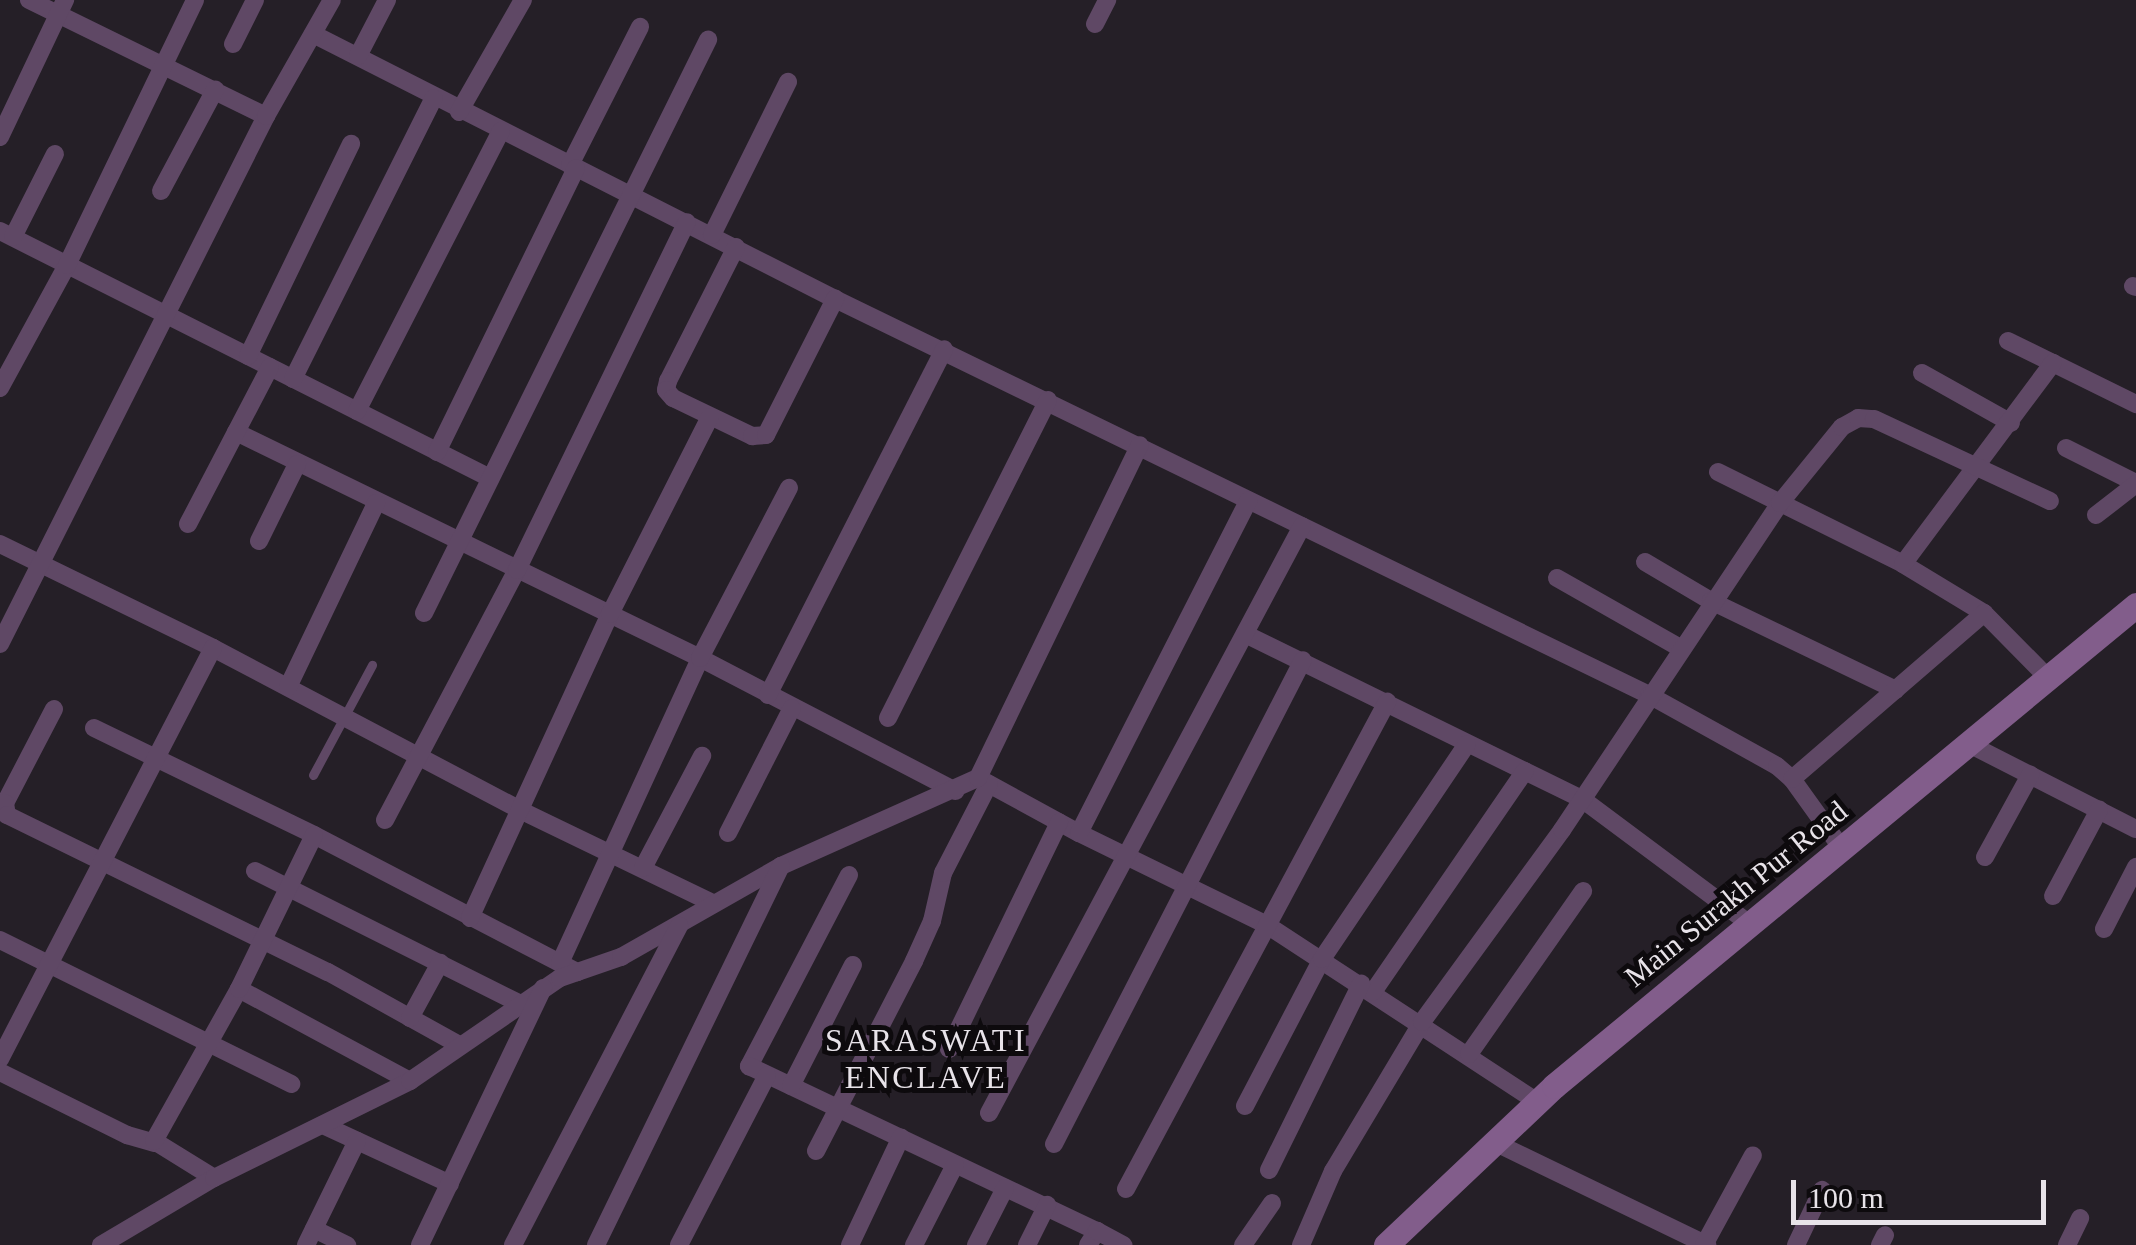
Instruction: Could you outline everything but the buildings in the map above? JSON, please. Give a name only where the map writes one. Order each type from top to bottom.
[{"type":"street","points":[[28,0],[61,8],[266,116]]},
{"type":"street","points":[[0,388],[67,264],[194,0]]},
{"type":"street","points":[[233,44],[255,0]]},
{"type":"street","points":[[0,644],[266,116],[332,0]]},
{"type":"street","points":[[358,56],[388,0]]},
{"type":"street","points":[[459,112],[522,0]]},
{"type":"street","points":[[1095,24],[1107,0]]},
{"type":"street","points":[[0,137],[61,8]]},
{"type":"street","points":[[437,452],[640,27]]},
{"type":"street","points":[[313,34],[459,112],[835,298],[1650,695],[1792,779],[1843,850]]},
{"type":"street","points":[[424,612],[708,40]]},
{"type":"street","points":[[712,235],[788,82]]},
{"type":"street","points":[[162,192],[215,90]]},
{"type":"street","points":[[293,379],[434,98]]},
{"type":"street","points":[[357,411],[501,131]]},
{"type":"street","points":[[248,356],[352,144]]},
{"type":"street","points":[[56,154],[6,234],[490,478]]},
{"type":"street","points":[[386,820],[517,570],[687,222]]},
{"type":"street","points":[[736,247],[666,390],[710,416],[752,436],[766,435],[835,298]]},
{"type":"street","points":[[2008,340],[2136,404]]},
{"type":"street","points":[[768,695],[944,349]]},
{"type":"street","points":[[1903,564],[2053,364]]},
{"type":"street","points":[[188,524],[270,367]]},
{"type":"street","points":[[1922,374],[2010,423]]},
{"type":"street","points":[[888,718],[1048,400]]},
{"type":"street","points":[[470,918],[610,614],[710,416]]},
{"type":"street","points":[[1301,1245],[1333,1171],[1422,1022],[1582,799],[1780,502],[1842,427],[1858,418],[1874,418],[1972,468],[2050,501]]},
{"type":"street","points":[[236,432],[700,658],[956,791]]},
{"type":"street","points":[[816,1151],[926,934],[944,873],[983,781],[1140,444]]},
{"type":"street","points":[[2066,448],[2136,483],[2096,515]]},
{"type":"street","points":[[259,540],[298,464]]},
{"type":"street","points":[[1718,472],[1903,564],[1984,613],[2048,678]]},
{"type":"street","points":[[101,1245],[214,1178],[410,1080],[568,967],[613,854],[700,658],[789,488]]},
{"type":"street","points":[[1080,833],[1248,501]]},
{"type":"street","points":[[288,687],[376,503]]},
{"type":"street","points":[[989,1113],[1302,526]]},
{"type":"street","points":[[0,544],[213,648],[522,812],[714,904]]},
{"type":"street","points":[[1645,562],[1711,601],[1896,690]]},
{"type":"street","points":[[1557,578],[1680,648]]},
{"type":"street","name":"Main Surakh Pur Road","points":[[1386,1245],[1537,1102],[2136,605]]},
{"type":"street","points":[[1792,779],[1984,613]]},
{"type":"street","points":[[1245,634],[1582,799],[1750,924]]},
{"type":"street","points":[[0,1059],[213,648]]},
{"type":"street","points":[[1054,1144],[1303,660]]},
{"type":"street","points":[[1126,1189],[1387,702]]},
{"type":"street","points":[[728,833],[792,708]]},
{"type":"street","points":[[54,709],[4,810],[13,818],[103,860],[459,1045]]},
{"type":"street","points":[[94,728],[314,835],[568,967],[621,957],[782,866],[983,781],[1126,857],[1267,925],[1422,1022],[1537,1102]]},
{"type":"street","points":[[1245,1106],[1322,959],[1467,744]]},
{"type":"street","points":[[1969,744],[2136,829]]},
{"type":"street","points":[[643,868],[702,756]]},
{"type":"street","points":[[1269,1170],[1367,988],[1524,771]]},
{"type":"street","points":[[1984,856],[2030,774]]},
{"type":"street","points":[[2052,896],[2099,810]]},
{"type":"street","points":[[949,1048],[1059,822]]},
{"type":"street","points":[[155,1143],[239,989],[314,835]]},
{"type":"street","points":[[596,1245],[782,866]]},
{"type":"street","points":[[2104,929],[2136,867]]},
{"type":"street","points":[[255,871],[518,1004]]},
{"type":"street","points":[[848,875],[749,1059],[754,1070],[839,1106],[1005,1188],[1048,1204],[1093,1238],[1124,1245]]},
{"type":"street","points":[[1468,1054],[1583,891]]},
{"type":"street","points":[[513,1245],[680,924]]},
{"type":"street","points":[[0,940],[292,1084]]},
{"type":"street","points":[[410,1018],[440,963]]},
{"type":"street","points":[[792,1086],[853,965]]},
{"type":"street","points":[[420,1245],[544,987]]},
{"type":"street","points":[[239,989],[410,1080]]},
{"type":"street","points":[[0,1072],[126,1135],[155,1143],[214,1178]]},
{"type":"street","points":[[679,1245],[767,1075]]},
{"type":"street","points":[[323,1126],[450,1184]]},
{"type":"street","points":[[850,1245],[901,1137]]},
{"type":"street","points":[[348,1245],[310,1237],[357,1141]]},
{"type":"street","points":[[1494,1142],[1705,1245],[1753,1156]]},
{"type":"street","points":[[914,1245],[954,1164]]},
{"type":"street","points":[[976,1245],[1005,1188]]},
{"type":"street","points":[[1796,1245],[1822,1190]]},
{"type":"street","points":[[1027,1245],[1048,1204]]},
{"type":"street","points":[[1242,1245],[1272,1204]]},
{"type":"street","points":[[2067,1245],[2080,1218]]},
{"type":"lane","points":[[313,775],[372,666]]},
{"type":"district","name":"SARASWATI ENCLAVE","points":[[926,1060]]}]
